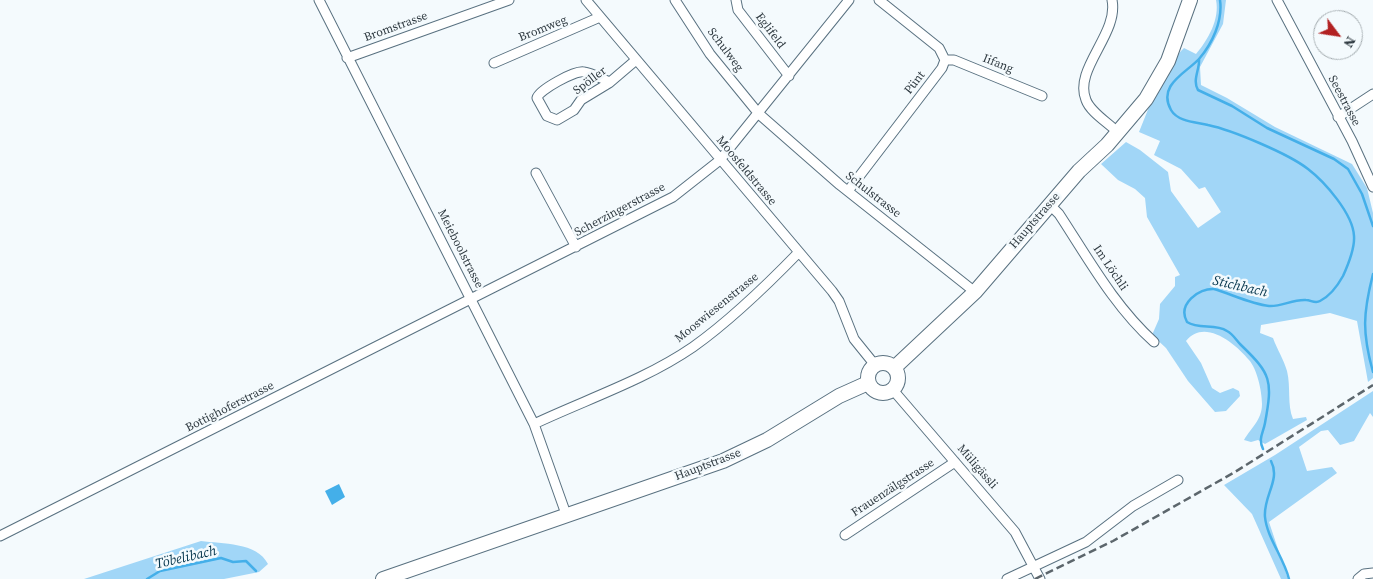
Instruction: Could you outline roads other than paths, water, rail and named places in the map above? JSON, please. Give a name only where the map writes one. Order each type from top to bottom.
[{"type":"main road","name":"Hauptstrasse","points":[[894,368],[975,292],[1049,204],[1090,158],[1107,144],[1146,99],[1168,61],[1190,0]]},
{"type":"main road","name":"Hauptstrasse","points":[[1090,158],[1094,150],[1144,90],[1175,40]]},
{"type":"main road","points":[[883,363],[894,368],[898,381],[893,390],[879,393],[868,383],[869,371],[875,365],[883,363]]},
{"type":"main road","name":"Hauptstrasse","points":[[383,579],[566,514],[723,462],[767,440],[840,396],[868,383]]},
{"type":"street","name":"Meieboolstrasse","points":[[319,0],[534,424],[566,514]]},
{"type":"street","name":"Bromstrasse","points":[[347,58],[509,0]]},
{"type":"street","name":"Moosfeldstrasse","points":[[586,0],[835,295],[854,339],[875,365]]},
{"type":"street","name":"Schulweg","points":[[675,0],[710,54],[759,114]]},
{"type":"street","name":"Eglifeld","points":[[736,0],[738,10],[789,76]]},
{"type":"street","points":[[759,114],[849,0]]},
{"type":"street","points":[[879,0],[938,48],[944,60]]},
{"type":"street","points":[[1112,0],[1113,15],[1083,85],[1086,101],[1113,128]]},
{"type":"street","name":"Seestrasse","points":[[1277,0],[1372,184]]},
{"type":"street","name":"Bromweg","points":[[494,63],[600,17]]},
{"type":"street","name":"Spöller","points":[[610,82],[581,72],[541,91],[538,95],[538,102],[547,116],[557,120],[574,110],[581,100],[610,82],[636,60]]},
{"type":"street","name":"Pünt","points":[[848,191],[942,68],[944,60]]},
{"type":"street","name":"Iifang","points":[[944,60],[954,60],[1042,96]]},
{"type":"street","points":[[1338,116],[1373,94]]},
{"type":"street","name":"Scherzingerstrasse","points":[[472,300],[673,197],[720,160],[759,114]]},
{"type":"street","name":"Schulstrasse","points":[[759,114],[848,191],[975,292]]},
{"type":"street","points":[[536,173],[576,247]]},
{"type":"street","name":"Im Löchli","points":[[1049,204],[1059,214],[1115,299],[1137,326],[1154,342]]},
{"type":"street","name":"Mooswiesenstrasse","points":[[534,424],[648,373],[692,347],[776,275],[799,252]]},
{"type":"street","name":"Bottighoferstrasse","points":[[0,536],[472,300]]},
{"type":"street","name":"Müligässli","points":[[893,390],[1015,532],[1040,579]]},
{"type":"street","name":"Frauenzälgstrasse","points":[[845,535],[956,462]]},
{"type":"street","points":[[1007,579],[1086,542],[1133,506],[1178,480]]},
{"type":"street","points":[[1358,579],[1364,574],[1373,573]]},
{"type":"water","points":[[339,484],[345,497],[332,505],[325,491]]},
{"type":"waterway","name":"Stichbach","points":[[1220,0],[1220,16],[1216,32],[1208,46],[1199,59],[1175,80],[1170,87],[1168,101],[1171,110],[1178,117],[1188,121],[1218,128],[1260,143],[1288,156],[1308,169],[1337,199],[1349,218],[1354,236],[1349,262],[1343,276],[1336,287],[1324,299],[1318,302],[1301,300],[1269,306],[1214,289],[1208,289],[1196,294],[1187,303],[1185,309],[1187,322],[1197,326],[1217,327],[1229,332],[1259,363],[1264,371],[1269,387],[1269,397],[1261,439],[1263,449]]},
{"type":"waterway","points":[[1199,59],[1196,78],[1198,90],[1232,106],[1267,128],[1334,159],[1348,169],[1362,194],[1373,226]]},
{"type":"waterway","points":[[1373,274],[1367,300],[1365,323],[1367,346],[1373,372]]},
{"type":"waterway","name":"Stichbach","points":[[1271,461],[1274,475],[1266,502],[1266,525],[1289,579]]},
{"type":"waterway","name":"Töbelibach","points":[[147,579],[160,571],[221,558],[233,562],[246,561],[256,571]]},
{"type":"railway","points":[[1035,579],[1113,541],[1235,472],[1373,385]]}]
